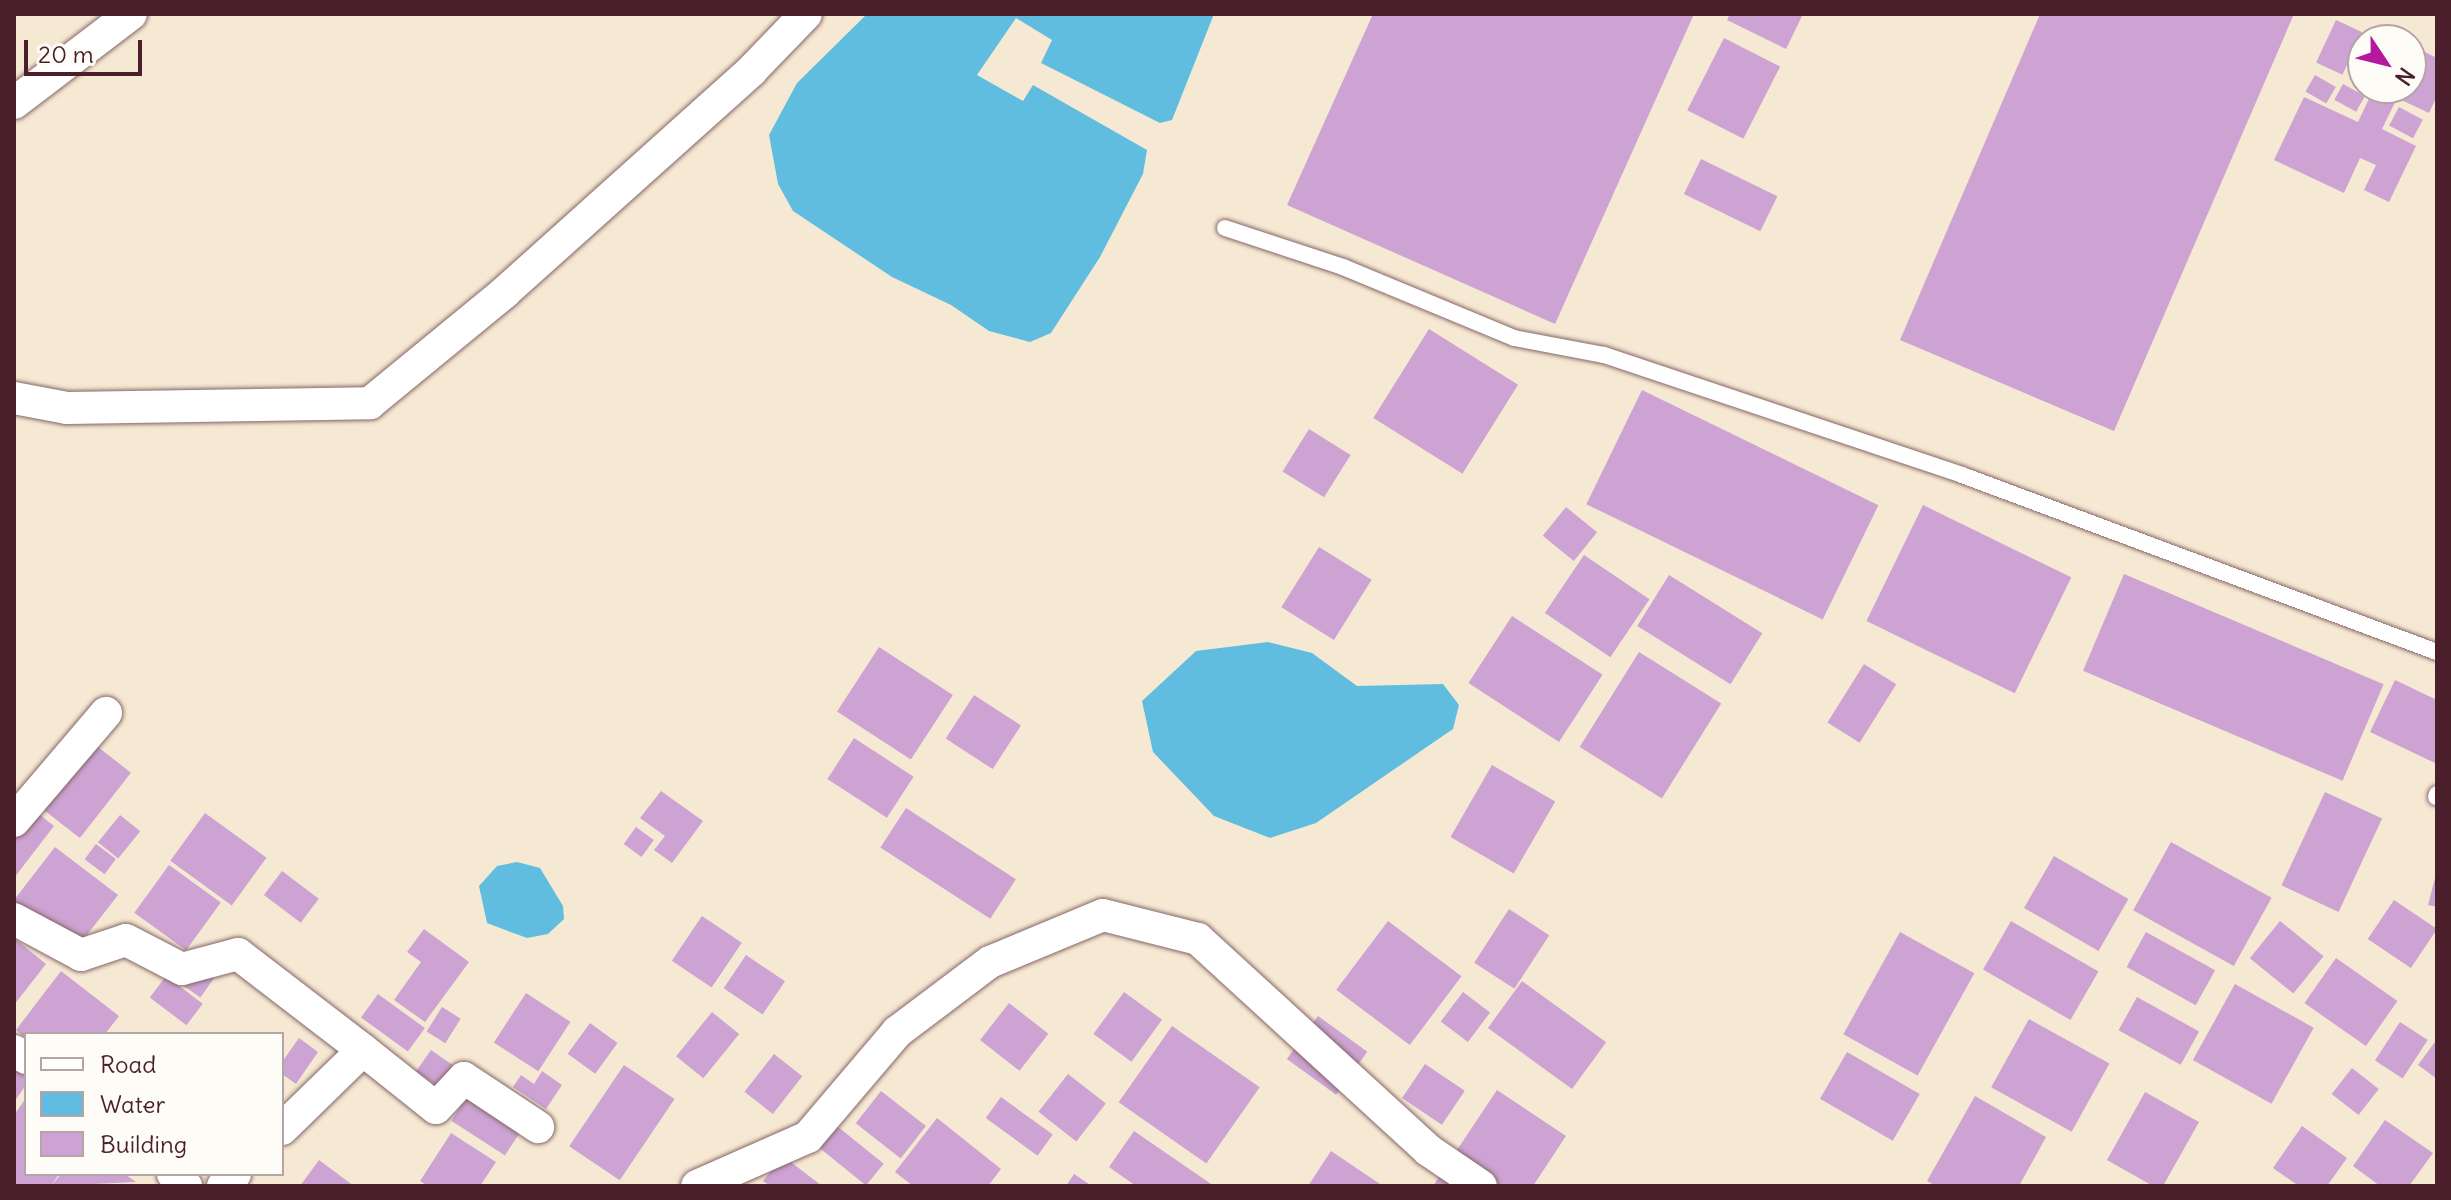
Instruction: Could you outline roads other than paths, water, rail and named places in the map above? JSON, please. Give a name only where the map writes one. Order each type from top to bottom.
[{"type":"street","points":[[14,103],[131,14]]},
{"type":"street","points":[[14,398],[67,408],[370,403],[505,292],[751,71],[806,14]]},
{"type":"street","points":[[14,821],[106,713]]},
{"type":"street","points":[[697,1186],[808,1137],[897,1032],[990,962],[1103,915],[1198,939],[1259,1001],[1428,1150],[1481,1186]]},
{"type":"street","points":[[14,919],[81,955],[126,940],[182,969],[238,954],[436,1108],[464,1078],[538,1127]]},
{"type":"street","points":[[284,1127],[363,1050]]},
{"type":"lane","points":[[1225,228],[1343,267],[1514,338],[1604,355],[1962,475],[2437,652]]},
{"type":"water","points":[[867,14],[1214,14],[1172,120],[1160,123],[1041,63],[1052,40],[1016,18],[977,75],[1023,101],[1033,85],[1147,150],[1143,174],[1100,257],[1051,333],[1030,342],[989,331],[951,305],[892,277],[793,211],[778,184],[769,135],[797,83]]},
{"type":"water","points":[[1268,642],[1312,653],[1357,686],[1443,684],[1459,705],[1453,729],[1316,823],[1270,838],[1214,816],[1153,752],[1142,701],[1196,651]]},
{"type":"water","points":[[517,862],[540,868],[563,906],[564,919],[548,934],[527,938],[487,923],[479,886],[497,866]]}]
